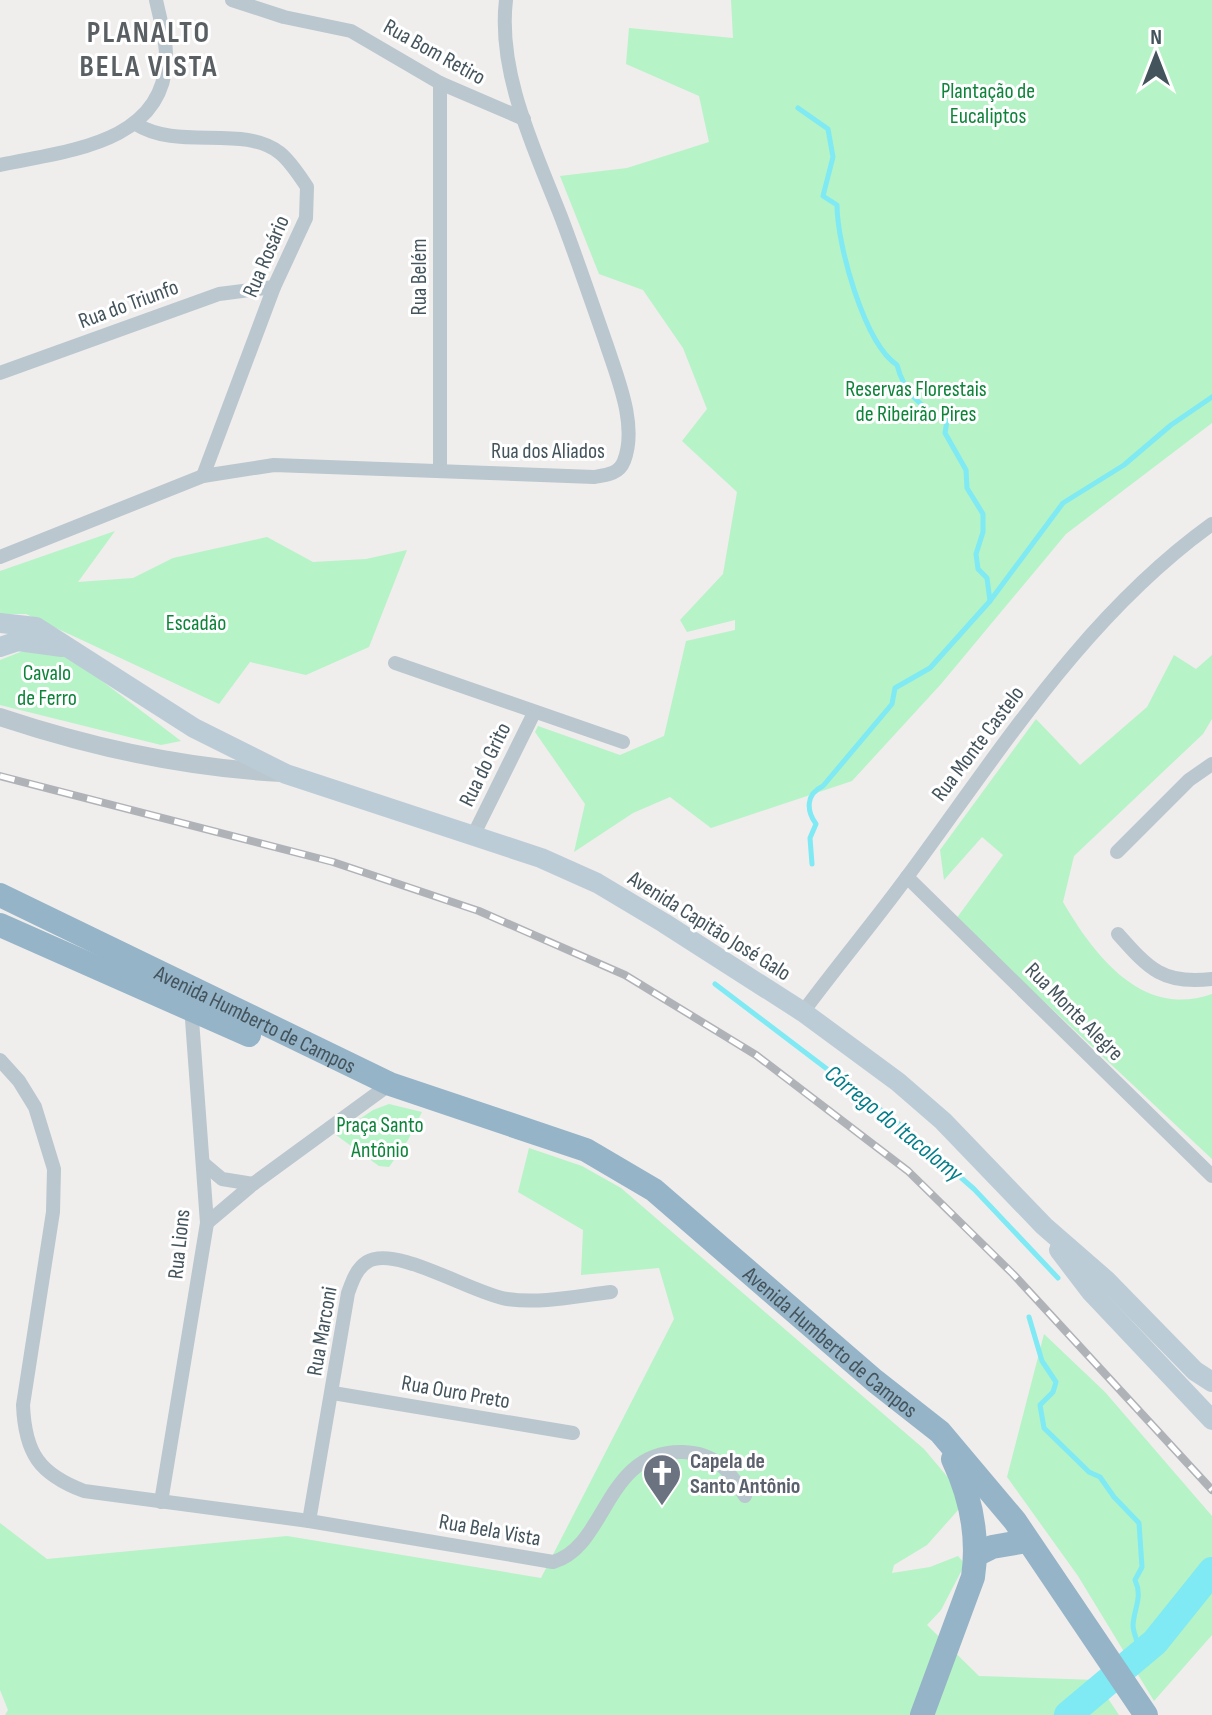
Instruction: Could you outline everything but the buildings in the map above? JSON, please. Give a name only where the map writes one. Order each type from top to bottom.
[{"type":"highway","name":"Avenida Humberto de Campos","points":[[0,895],[190,999]]},
{"type":"highway","name":"Avenida Humberto de Campos","points":[[0,925],[190,999],[385,1089],[519,1126],[586,1150],[654,1190],[875,1381],[940,1432],[1015,1521],[1146,1715]]},
{"type":"highway","name":"Avenida Humberto de Campos","points":[[922,1715],[973,1577],[976,1555],[974,1523],[963,1479],[940,1432]]},
{"type":"highway","points":[[976,1555],[992,1547],[1027,1541]]},
{"type":"main road","name":"Avenida Capitão José Galo","points":[[0,623],[36,627],[194,728],[286,774],[474,834],[597,883],[803,1012],[898,1082],[943,1121],[1044,1226],[1106,1280],[1195,1371],[1212,1382]]},
{"type":"main road","points":[[0,647],[33,642],[69,649]]},
{"type":"main road","name":"Avenida Capitão José Galo","points":[[1044,1226],[1091,1292],[1212,1420]]},
{"type":"street","points":[[0,165],[99,142],[136,124],[161,86],[166,60],[156,0]]},
{"type":"street","name":"Rua Bom Retiro","points":[[232,0],[284,17],[351,31],[440,83],[524,119]]},
{"type":"street","name":"Rua dos Aliados","points":[[0,557],[203,476],[274,465],[594,477],[614,474],[623,464],[628,447],[628,423],[615,369],[524,119],[508,53],[506,0]]},
{"type":"street","name":"Rua Belém","points":[[440,83],[440,470]]},
{"type":"street","name":"Rua Rosário","points":[[136,124],[148,132],[171,138],[258,142],[278,151],[307,187],[306,218],[274,287],[203,476]]},
{"type":"street","name":"Rua do Triunfo","points":[[0,373],[219,294],[274,287]]},
{"type":"street","name":"Rua Monte Castelo","points":[[803,1012],[907,877],[1022,716],[1148,577],[1212,524]]},
{"type":"street","points":[[395,663],[623,742]]},
{"type":"street","name":"Rua do Grito","points":[[474,834],[534,713]]},
{"type":"street","name":"Avenida Capitão José Galo","points":[[0,717],[89,744],[175,764],[286,774]]},
{"type":"street","points":[[1117,852],[1189,780],[1212,764]]},
{"type":"street","name":"Rua Monte Alegre","points":[[907,877],[1212,1176]]},
{"type":"street","points":[[1118,934],[1145,965],[1166,978],[1188,982],[1212,979]]},
{"type":"street","name":"Rua Lions","points":[[161,1502],[207,1223],[190,999]]},
{"type":"street","name":"Rua Bela Vista","points":[[0,1060],[19,1081],[35,1107],[54,1169],[53,1212],[23,1405],[24,1433],[34,1457],[56,1480],[84,1491],[309,1521],[553,1562],[574,1550],[626,1475],[652,1458],[672,1452],[713,1458],[728,1468],[745,1496]]},
{"type":"street","points":[[207,1223],[253,1184],[385,1089]]},
{"type":"street","points":[[203,1163],[222,1179],[253,1184]]},
{"type":"street","name":"Rua Marconi","points":[[309,1521],[348,1293],[355,1275],[366,1262],[381,1257],[398,1259],[490,1296],[511,1299],[611,1292]]},
{"type":"street","name":"Rua Ouro Preto","points":[[333,1393],[573,1433]]},
{"type":"green space","name":"Reservas Florestais de Ribeirão Pires","points":[[731,0],[1212,0],[1212,423],[1066,534],[941,684],[852,781],[711,828],[670,797],[633,813],[574,852],[585,804],[535,732],[538,726],[620,755],[664,736],[686,641],[735,630],[735,620],[687,632],[680,620],[723,574],[737,492],[682,441],[707,409],[683,348],[643,290],[599,274],[560,176],[627,168],[709,142],[699,96],[626,64],[629,28],[733,38]]},
{"type":"green space","name":"Escadão","points":[[115,531],[78,582],[133,578],[173,558],[267,537],[313,562],[366,559],[407,550],[369,647],[306,675],[250,662],[219,704],[26,614],[0,614],[0,571]]},
{"type":"green space","name":"Cavalo de Ferro","points":[[23,651],[55,652],[81,665],[181,741],[161,745],[0,705],[0,660]]},
{"type":"green space","points":[[1174,655],[1196,669],[1212,655],[1212,719],[1203,734],[1074,856],[1063,902],[1105,961],[1142,990],[1164,998],[1187,999],[1212,994],[1212,1159],[956,919],[1003,855],[982,837],[944,880],[940,850],[1036,719],[1080,765],[1147,707]]},
{"type":"green space","name":"Praça Santo Antônio","points":[[389,1104],[422,1112],[408,1140],[389,1167],[379,1166],[336,1135],[373,1110]]},
{"type":"green space","points":[[529,1148],[582,1166],[621,1188],[924,1449],[967,1500],[927,1545],[894,1565],[892,1573],[930,1567],[958,1556],[965,1564],[941,1610],[927,1625],[979,1676],[1096,1680],[1053,1715],[5,1715],[8,1710],[0,1690],[0,1523],[47,1559],[287,1536],[541,1578],[674,1319],[659,1268],[581,1275],[583,1230],[518,1192]]},
{"type":"green space","points":[[1044,1334],[1105,1392],[1212,1516],[1212,1635],[1154,1701],[1078,1576],[1007,1477]]},
{"type":"green space","points":[[1105,1694],[1119,1715],[1080,1715]]},
{"type":"water","points":[[1096,1680],[1105,1694],[1080,1715],[1053,1715]]},
{"type":"waterway","name":"Córrego do Itacolomy","points":[[798,108],[828,129],[833,157],[823,196],[837,205],[847,267],[864,315],[885,353],[897,365],[909,392],[922,405],[947,421],[945,433],[966,470],[967,488],[983,514],[983,532],[976,554],[978,569],[987,578],[990,601],[930,668],[895,688],[892,704],[823,786],[813,793],[809,803],[816,824],[810,838],[812,864]]},
{"type":"waterway","name":"Córrego do Itacolomy","points":[[990,601],[1063,503],[1124,465],[1171,425],[1212,397]]},
{"type":"waterway","name":"Córrego do Itacolomy","points":[[715,984],[902,1126],[974,1189],[1058,1278]]},
{"type":"waterway","points":[[1029,1317],[1042,1361],[1056,1382],[1053,1392],[1040,1405],[1044,1428],[1089,1472],[1100,1477],[1139,1523],[1142,1567],[1135,1580],[1138,1597],[1133,1625],[1138,1657]]},
{"type":"waterway","points":[[1068,1715],[1155,1642],[1212,1571]]},
{"type":"railway","points":[[0,776],[333,862],[479,911],[625,975],[756,1055],[908,1171],[1013,1274],[1212,1490]]},
{"type":"place","name":"Capela de Santo Antônio","points":[[662,1507]]},
{"type":"district","name":"PLANALTO BELA VISTA","points":[[149,49]]},
{"type":"park label","name":"Plantação de Eucaliptos","points":[[988,102]]}]
